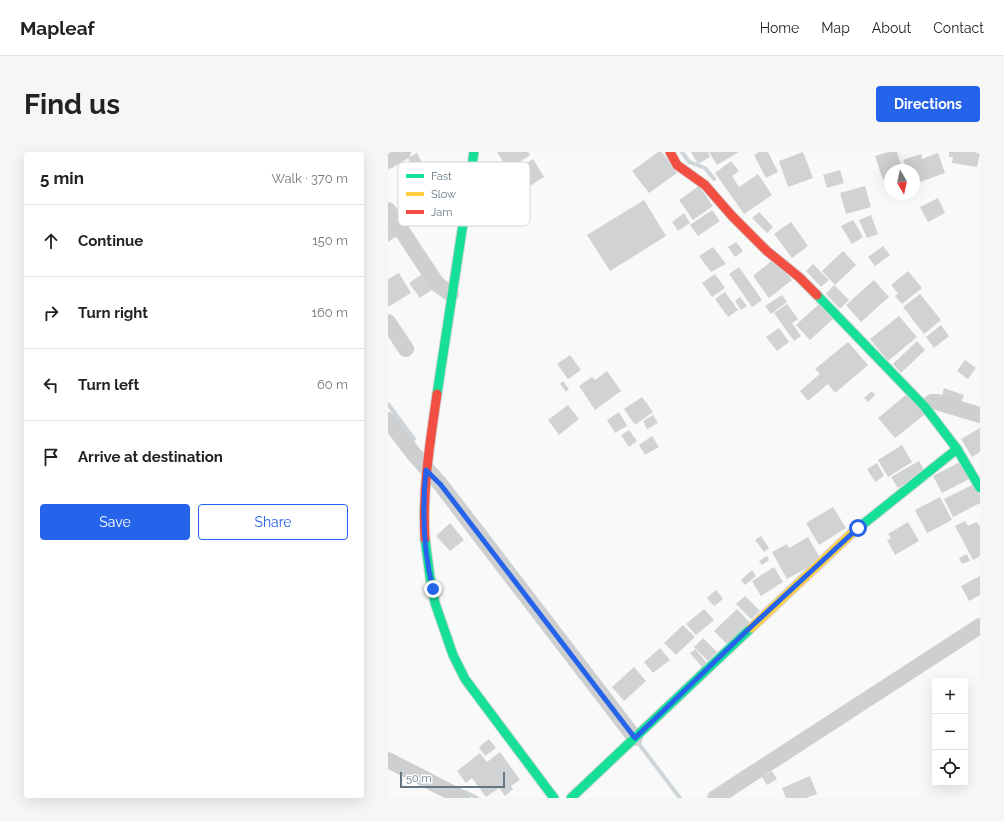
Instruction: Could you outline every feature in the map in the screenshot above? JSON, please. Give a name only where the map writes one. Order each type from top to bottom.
[{"type":"street","points":[[388,161],[403,152]]},
{"type":"street","points":[[472,162],[474,152]]},
{"type":"street","points":[[670,152],[678,165],[705,185],[732,216],[767,251],[799,277],[929,405],[980,488]]},
{"type":"street","points":[[388,210],[398,225]]},
{"type":"street","points":[[399,226],[437,284],[451,294]]},
{"type":"street","points":[[462,226],[451,294],[423,498],[425,547],[428,569],[445,633],[465,678],[477,698],[554,798]]},
{"type":"street","points":[[388,322],[406,349]]},
{"type":"street","points":[[929,405],[980,415]]},
{"type":"street","points":[[388,420],[426,470],[441,485],[635,738]]},
{"type":"street","points":[[571,798],[754,624],[858,528],[957,449]]},
{"type":"street","points":[[715,798],[980,626]]},
{"type":"street","points":[[388,760],[462,798]]},
{"type":"building","points":[[497,152],[528,152],[530,155],[520,162],[503,162]]},
{"type":"building","points":[[658,152],[662,152],[677,173],[649,193],[632,171]]},
{"type":"building","points":[[691,152],[708,152],[710,157],[698,164]]},
{"type":"building","points":[[709,152],[739,152],[717,165]]},
{"type":"building","points":[[759,152],[768,152],[778,172],[766,178],[754,155]]},
{"type":"building","points":[[803,152],[813,178],[788,187],[779,161]]},
{"type":"building","points":[[888,152],[897,152],[901,164],[884,164],[883,180],[875,156]]},
{"type":"building","points":[[949,152],[975,152],[980,154],[977,167],[952,163],[953,157],[949,157]]},
{"type":"building","points":[[417,153],[422,162],[410,162],[408,158]]},
{"type":"building","points":[[938,153],[945,173],[920,182],[920,164],[905,164],[903,160],[921,154],[922,159]]},
{"type":"building","points":[[533,159],[544,177],[530,186],[530,162],[528,162]]},
{"type":"building","points":[[731,161],[739,171],[732,176],[739,187],[758,174],[772,195],[744,214],[715,173]]},
{"type":"building","points":[[840,170],[844,183],[827,188],[823,175]]},
{"type":"building","points":[[699,186],[713,206],[693,220],[679,200]]},
{"type":"building","points":[[865,186],[871,207],[846,214],[840,193]]},
{"type":"building","points":[[938,198],[945,213],[928,222],[920,207]]},
{"type":"building","points":[[644,200],[666,236],[610,271],[587,235]]},
{"type":"building","points":[[712,210],[720,221],[698,236],[690,225]]},
{"type":"building","points":[[759,212],[773,227],[767,233],[752,218]]},
{"type":"building","points":[[684,213],[690,223],[678,231],[672,222]]},
{"type":"building","points":[[871,215],[878,234],[867,238],[859,220]]},
{"type":"building","points":[[853,220],[863,237],[852,244],[841,226]]},
{"type":"building","points":[[388,222],[397,236],[388,242]]},
{"type":"building","points":[[791,222],[808,246],[792,258],[774,234]]},
{"type":"building","points":[[736,242],[743,251],[735,257],[728,247]]},
{"type":"building","points":[[883,246],[890,255],[875,266],[868,257]]},
{"type":"building","points":[[713,247],[726,264],[711,272],[699,256]]},
{"type":"building","points":[[843,251],[856,265],[835,285],[822,271]]},
{"type":"building","points":[[775,258],[792,280],[769,298],[753,276]]},
{"type":"building","points":[[813,264],[829,280],[821,287],[806,271]]},
{"type":"building","points":[[739,267],[762,300],[752,307],[729,274]]},
{"type":"building","points":[[908,271],[922,288],[902,304],[895,296],[898,293],[891,285]]},
{"type":"building","points":[[425,272],[436,287],[420,298],[409,283]]},
{"type":"building","points":[[399,273],[411,293],[388,307],[388,279]]},
{"type":"building","points":[[715,274],[725,288],[712,297],[702,283]]},
{"type":"building","points":[[874,280],[889,297],[861,322],[846,305]]},
{"type":"building","points":[[834,285],[849,300],[840,309],[826,294]]},
{"type":"building","points":[[725,292],[738,310],[728,317],[715,299]]},
{"type":"building","points":[[920,294],[941,320],[924,334],[903,307]]},
{"type":"building","points":[[782,295],[787,302],[771,314],[765,306]]},
{"type":"building","points":[[740,297],[747,306],[741,310],[735,301]]},
{"type":"building","points":[[820,303],[834,318],[810,340],[796,325]]},
{"type":"building","points":[[787,304],[798,319],[792,323],[801,336],[794,341],[774,313]]},
{"type":"building","points":[[899,316],[917,337],[888,361],[870,339]]},
{"type":"building","points":[[941,325],[949,336],[934,348],[926,337]]},
{"type":"building","points":[[779,328],[789,342],[777,351],[766,337]]},
{"type":"building","points":[[917,341],[925,350],[901,373],[893,364]]},
{"type":"building","points":[[848,342],[868,365],[835,393],[828,384],[808,401],[800,391],[820,374],[815,369]]},
{"type":"building","points":[[570,355],[581,370],[568,379],[557,364]]},
{"type":"building","points":[[965,360],[976,368],[968,379],[957,371]]},
{"type":"building","points":[[607,371],[621,391],[595,410],[579,386],[592,377],[595,380]]},
{"type":"building","points":[[563,381],[569,389],[566,392],[560,384]]},
{"type":"building","points":[[944,388],[964,395],[960,406],[941,399]]},
{"type":"building","points":[[872,391],[875,395],[868,402],[864,398]]},
{"type":"building","points":[[907,394],[924,415],[895,438],[878,418]]},
{"type":"building","points":[[642,397],[653,412],[635,425],[624,409]]},
{"type":"building","points":[[568,405],[579,419],[559,435],[548,420]]},
{"type":"building","points":[[619,412],[627,426],[615,433],[607,420]]},
{"type":"building","points":[[653,415],[658,423],[647,429],[643,421]]},
{"type":"building","points":[[980,428],[980,452],[972,457],[961,439]]},
{"type":"building","points":[[629,430],[637,441],[629,447],[621,435]]},
{"type":"building","points":[[652,436],[659,447],[645,455],[639,445]]},
{"type":"building","points":[[902,445],[912,462],[888,477],[878,460]]},
{"type":"building","points":[[919,461],[925,472],[898,488],[891,477]]},
{"type":"building","points":[[960,462],[969,479],[942,493],[933,476]]},
{"type":"building","points":[[877,463],[884,476],[875,482],[867,469]]},
{"type":"building","points":[[974,484],[980,495],[980,503],[953,517],[944,499]]},
{"type":"building","points":[[940,497],[952,520],[927,533],[915,510]]},
{"type":"building","points":[[833,507],[846,528],[819,545],[806,523]]},
{"type":"building","points":[[965,521],[968,526],[977,522],[980,527],[980,556],[973,560],[955,526]]},
{"type":"building","points":[[908,522],[919,541],[895,555],[887,540],[891,538],[888,534]]},
{"type":"building","points":[[450,523],[464,540],[450,551],[436,536]]},
{"type":"building","points":[[761,536],[769,548],[764,552],[755,540]]},
{"type":"building","points":[[808,537],[821,560],[787,579],[772,552],[787,544],[789,548]]},
{"type":"building","points":[[967,554],[970,561],[962,564],[959,558]]},
{"type":"building","points":[[767,556],[769,560],[762,565],[759,561]]},
{"type":"building","points":[[774,567],[783,582],[761,596],[752,581]]},
{"type":"building","points":[[752,570],[756,576],[745,585],[741,580]]},
{"type":"building","points":[[980,576],[980,595],[969,601],[961,586]]},
{"type":"building","points":[[716,590],[723,599],[714,606],[707,598]]},
{"type":"building","points":[[745,596],[760,611],[751,619],[736,604]]},
{"type":"building","points":[[704,609],[714,620],[696,635],[686,624]]},
{"type":"building","points":[[737,609],[751,624],[729,646],[714,631]]},
{"type":"building","points":[[683,625],[695,637],[676,655],[664,643]]},
{"type":"building","points":[[703,638],[717,652],[708,661],[694,647]]},
{"type":"building","points":[[660,648],[670,660],[653,673],[644,662]]},
{"type":"building","points":[[695,649],[707,663],[702,667],[690,653]]},
{"type":"building","points":[[634,667],[646,681],[624,701],[612,687]]},
{"type":"building","points":[[489,739],[496,748],[485,756],[479,747]]},
{"type":"building","points":[[500,752],[520,780],[511,786],[513,789],[505,796],[499,788],[486,797],[472,778],[466,783],[457,771],[480,753],[487,762]]},
{"type":"building","points":[[772,771],[777,779],[767,785],[762,777]]},
{"type":"building","points":[[810,776],[817,794],[806,798],[786,798],[782,788]]},
{"type":"waterway","points":[[682,152],[689,162],[705,168],[714,179]]},
{"type":"waterway","points":[[388,404],[414,439]]},
{"type":"waterway","points":[[639,744],[680,798]]},
{"type":"waterway","points":[[465,792],[477,798]]},
{"type":"traffic: fast","points":[[472,162],[474,152]]},
{"type":"traffic: fast","points":[[437,394],[463,226]]},
{"type":"traffic: fast","points":[[817,295],[925,407],[957,449],[980,488]]},
{"type":"traffic: fast","points":[[852,533],[957,449]]},
{"type":"traffic: fast","points":[[425,539],[435,603],[453,655],[465,679],[554,798]]},
{"type":"traffic: fast","points":[[571,798],[751,628]]},
{"type":"traffic: slow","points":[[751,628],[852,533]]},
{"type":"traffic: jam","points":[[670,152],[677,165],[705,185],[732,216],[767,251],[799,277],[817,295]]},
{"type":"traffic: jam","points":[[425,539],[424,521],[429,448],[437,394]]},
{"type":"route","points":[[433,589],[425,547],[423,498],[426,470],[441,485],[635,738],[754,624],[836,550],[858,528]]}]
